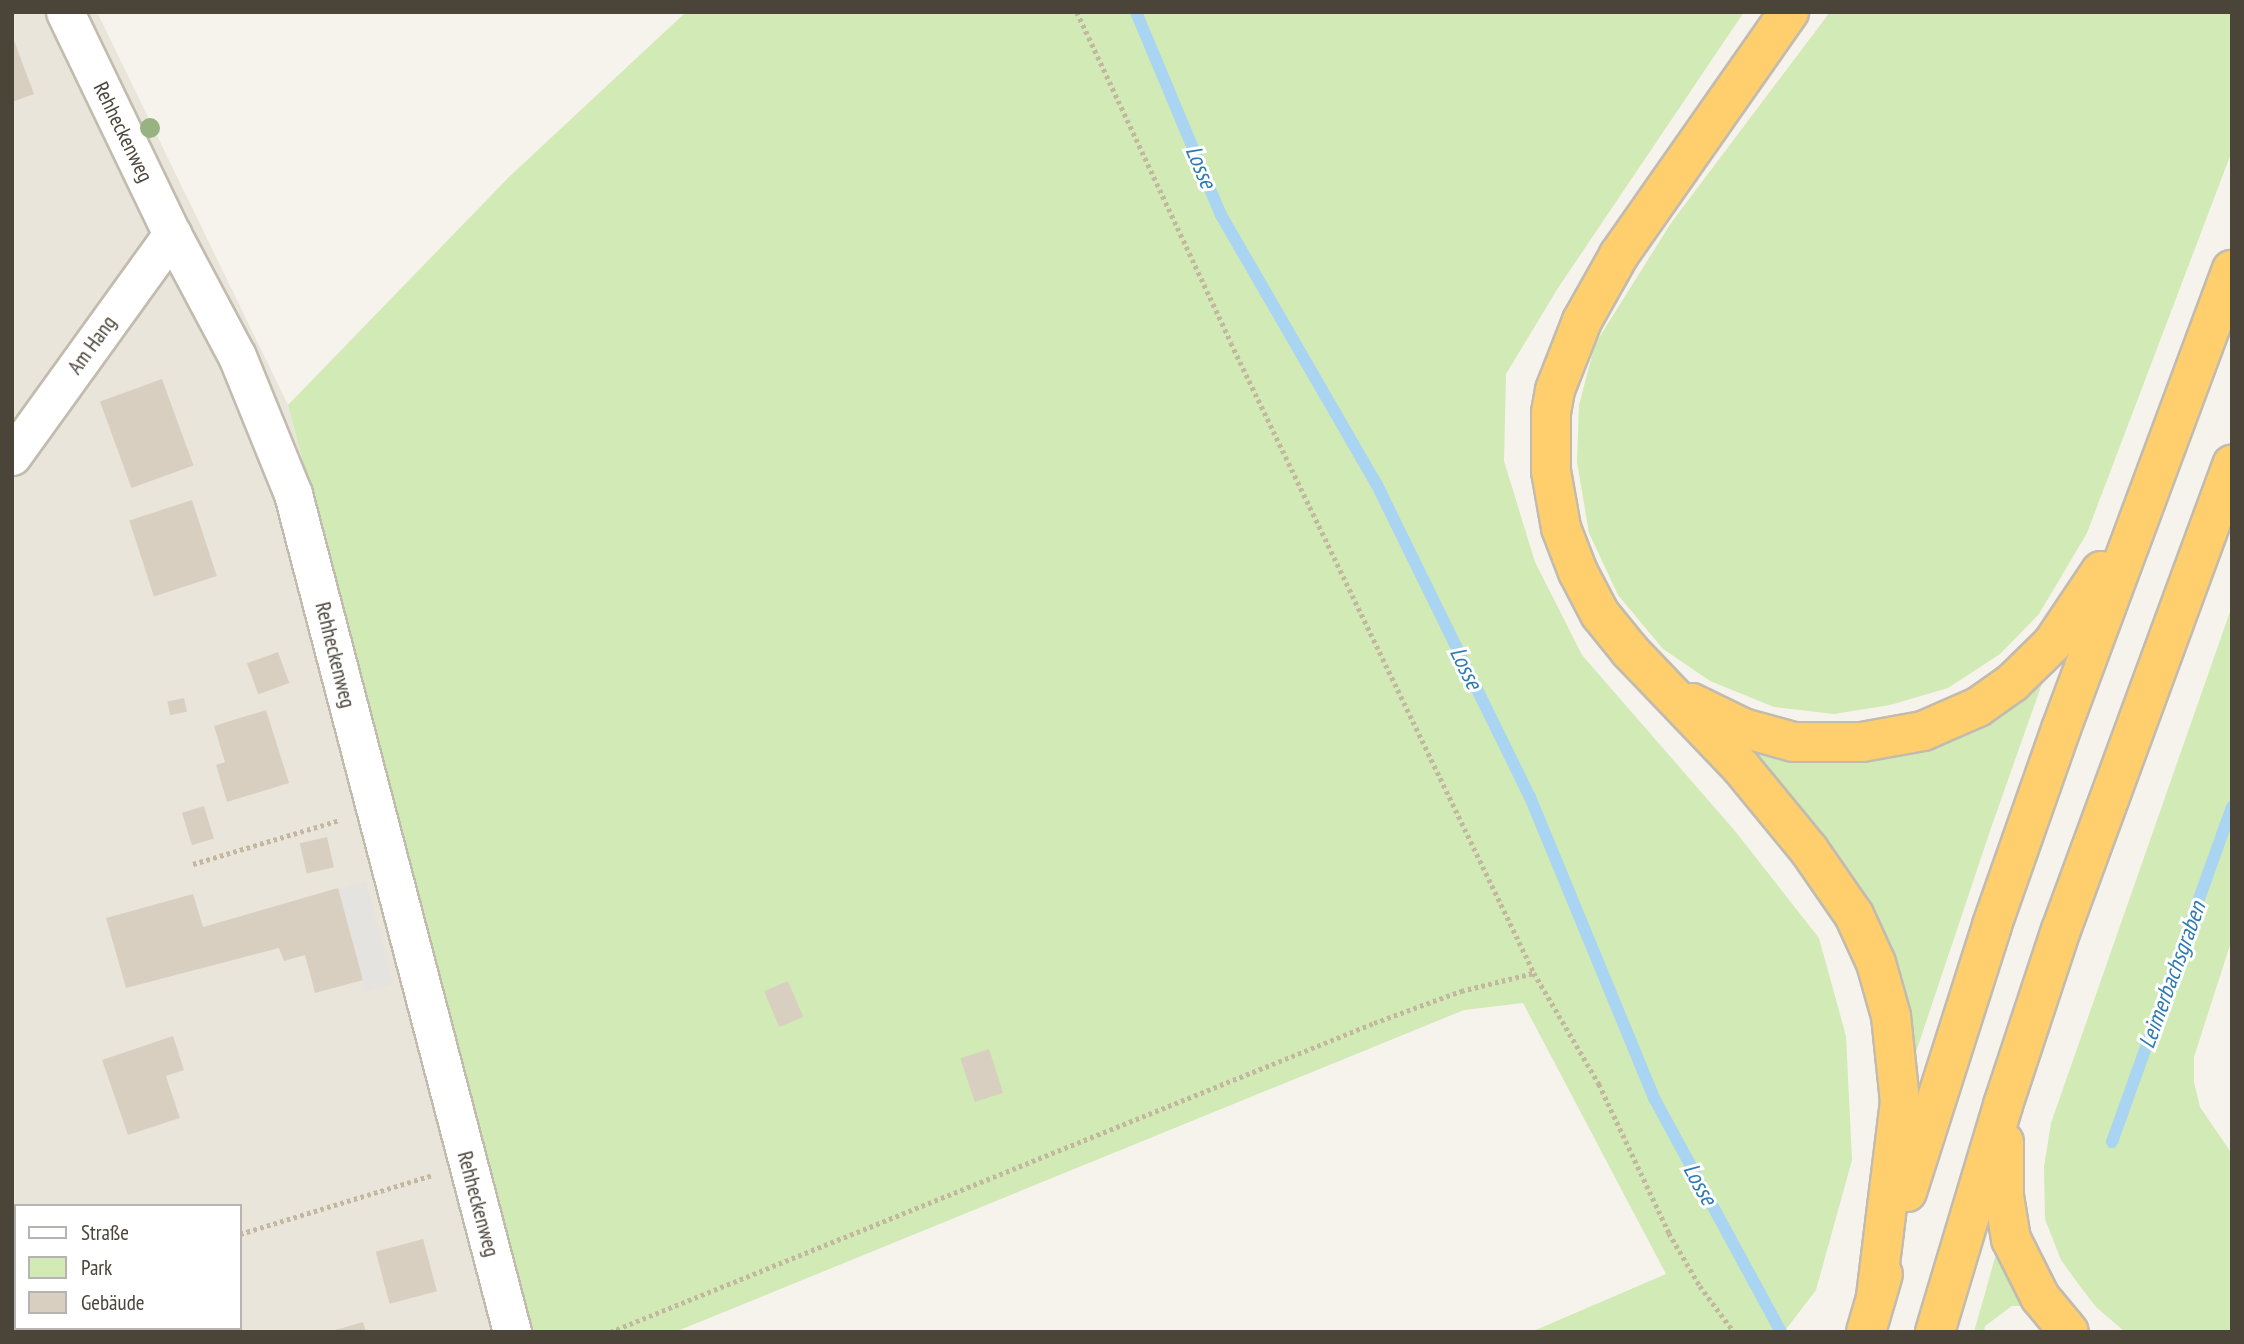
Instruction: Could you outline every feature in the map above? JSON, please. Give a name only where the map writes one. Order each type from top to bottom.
[{"type":"highway","points":[[1789,12],[1619,255],[1573,340],[1555,390],[1551,413],[1551,471],[1561,528],[1578,572],[1600,614],[1650,672],[1740,766],[1809,850],[1854,915],[1876,963],[1891,1016],[1900,1101],[1871,1314]]},
{"type":"highway","points":[[1871,1314],[1992,925],[2144,500],[2232,270]]},
{"type":"highway","points":[[1935,1332],[2003,1105],[2061,930],[2232,464]]},
{"type":"highway","points":[[1650,672],[1714,717],[1794,742],[1862,743],[1923,731],[1978,707],[2033,664],[2072,617],[2144,500]]},
{"type":"highway","points":[[2003,1105],[2004,1196],[2011,1239],[2040,1297],[2069,1332]]},
{"type":"street","name":"Rehheckenweg","points":[[65,12],[172,233],[237,356],[293,494],[512,1332]]},
{"type":"street","name":"Am Hang","points":[[12,456],[172,233]]},
{"type":"path","points":[[1077,12],[1254,392],[1534,973],[1599,1084],[1670,1233],[1700,1286],[1734,1332]]},
{"type":"path","points":[[194,864],[351,816]]},
{"type":"path","points":[[610,1332],[1374,1023],[1461,991],[1534,973]]},
{"type":"path","points":[[242,1233],[437,1174]]},
{"type":"shaded area","points":[[12,12],[97,12],[288,405],[532,1332],[12,1332]]},
{"type":"shaded area","points":[[366,882],[393,984],[365,992],[338,890]]},
{"type":"green space","points":[[686,12],[1744,12],[1558,288],[1506,374],[1504,461],[1535,562],[1582,655],[1735,831],[1819,938],[1846,1036],[1852,1160],[1816,1290],[1784,1332],[1531,1332],[1666,1274],[1523,1003],[1464,1010],[675,1332],[532,1332],[288,405],[509,177]]},
{"type":"green space","points":[[1830,12],[2232,12],[2232,151],[2087,533],[2039,614],[2000,654],[1948,688],[1890,705],[1834,714],[1774,707],[1710,681],[1663,649],[1618,595],[1589,533],[1577,462],[1579,405],[1595,344],[1671,223]]},
{"type":"green space","points":[[2232,606],[2232,939],[2194,1057],[2194,1082],[2200,1107],[2232,1154],[2232,1332],[2125,1332],[2096,1307],[2061,1260],[2045,1219],[2044,1167],[2051,1123]]},
{"type":"green space","points":[[2044,678],[1913,1061],[1892,995],[1708,725],[1795,748]]},
{"type":"green space","points":[[2000,1240],[2032,1311],[2022,1306],[2012,1306],[1985,1326],[1984,1332],[1974,1332]]},
{"type":"building","points":[[12,35],[34,94],[12,102]]},
{"type":"building","points":[[162,379],[193,465],[131,488],[100,402]]},
{"type":"building","points":[[192,500],[217,576],[154,596],[129,520]]},
{"type":"building","points":[[278,652],[289,683],[258,694],[247,663]]},
{"type":"building","points":[[184,698],[187,712],[170,715],[167,702]]},
{"type":"building","points":[[266,710],[289,783],[227,802],[216,765],[225,762],[214,726]]},
{"type":"building","points":[[204,806],[214,839],[192,845],[182,813]]},
{"type":"building","points":[[327,837],[334,867],[307,874],[300,843]]},
{"type":"building","points":[[338,888],[363,980],[315,993],[305,955],[284,961],[279,948],[126,988],[106,918],[193,894],[203,927]]},
{"type":"building","points":[[788,981],[803,1017],[779,1027],[764,991]]},
{"type":"building","points":[[173,1036],[184,1070],[166,1076],[180,1118],[128,1135],[102,1060]]},
{"type":"building","points":[[989,1049],[1003,1093],[975,1102],[960,1058]]},
{"type":"building","points":[[423,1239],[437,1291],[390,1304],[376,1252]]},
{"type":"building","points":[[363,1322],[366,1332],[332,1332],[332,1331]]},
{"type":"waterway","name":"Losse","points":[[1136,12],[1221,215],[1376,483],[1530,797],[1654,1098],[1781,1332]]},
{"type":"waterway","name":"Leimerbachsgraben","points":[[2112,1142],[2232,807]]}]
